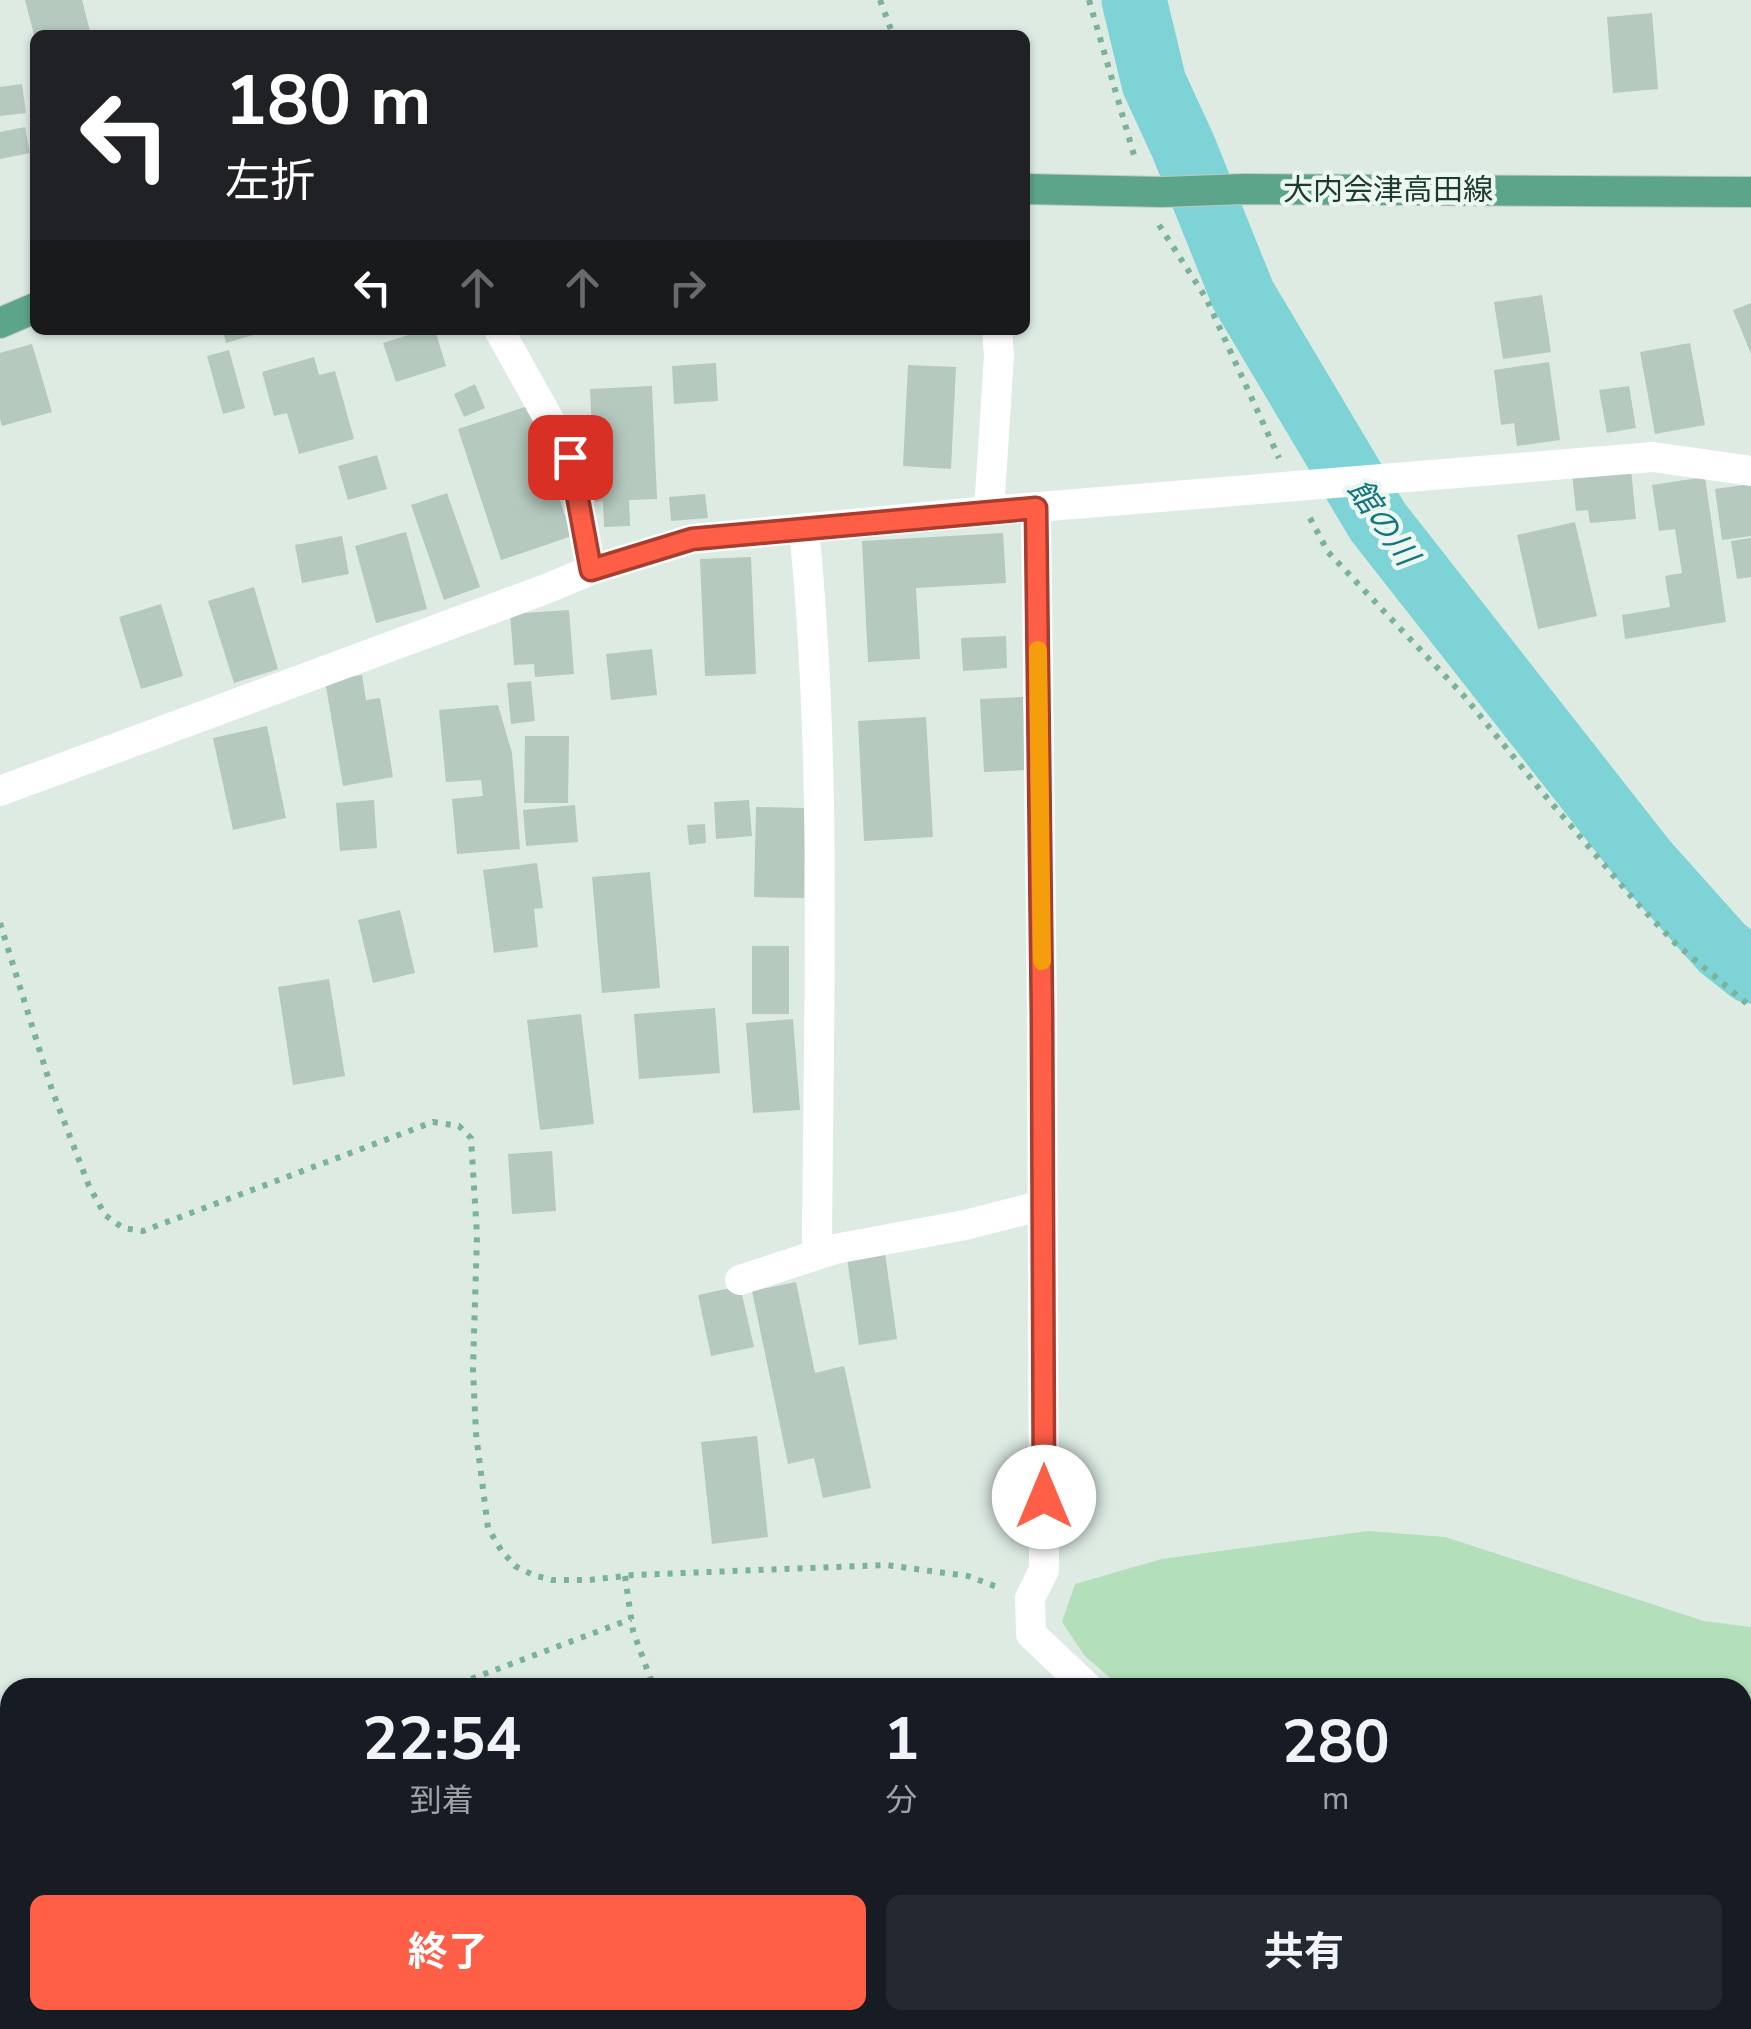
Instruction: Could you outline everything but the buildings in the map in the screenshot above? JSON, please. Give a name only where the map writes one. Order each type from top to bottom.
[{"type":"main road","name":"大内会津高田線","points":[[1030,189],[1751,192]]},
{"type":"main road","points":[[0,323],[30,310]]},
{"type":"street","points":[[501,335],[570,457],[591,570]]},
{"type":"street","points":[[989,511],[1000,354],[998,335]]},
{"type":"street","points":[[0,790],[591,570],[692,539],[1654,457],[1751,471]]},
{"type":"street","points":[[1036,508],[1044,1570],[1030,1598],[1031,1634],[1077,1678]]},
{"type":"street","points":[[804,528],[812,610],[820,800],[817,1255]]},
{"type":"street","points":[[740,1280],[835,1249],[965,1225],[1043,1205]]},
{"type":"path","points":[[880,0],[891,30]]},
{"type":"path","points":[[1089,0],[1164,235],[1206,298],[1258,414],[1328,552],[1464,696],[1635,901],[1676,944],[1751,1006]]},
{"type":"path","points":[[0,922],[52,1090],[90,1186],[106,1215],[123,1228],[143,1231],[433,1122],[459,1126],[470,1138],[478,1236],[473,1369],[476,1434],[488,1528],[514,1566],[552,1580],[886,1566],[968,1576],[1030,1598]]},
{"type":"path","points":[[625,1576],[633,1631],[650,1678]]},
{"type":"path","points":[[474,1678],[632,1619]]},
{"type":"green space","points":[[1368,1531],[1445,1537],[1704,1621],[1751,1627],[1751,1678],[1111,1678],[1085,1656],[1062,1622],[1075,1584],[1162,1559]]},
{"type":"waterway","name":"館の川","points":[[1134,0],[1154,83],[1243,295],[1378,522],[1646,863],[1722,948],[1751,971]]},
{"type":"slow traffic","points":[[1038,650],[1042,961]]},
{"type":"route","points":[[570,457],[591,570],[692,539],[1036,508],[1044,1497]]}]
